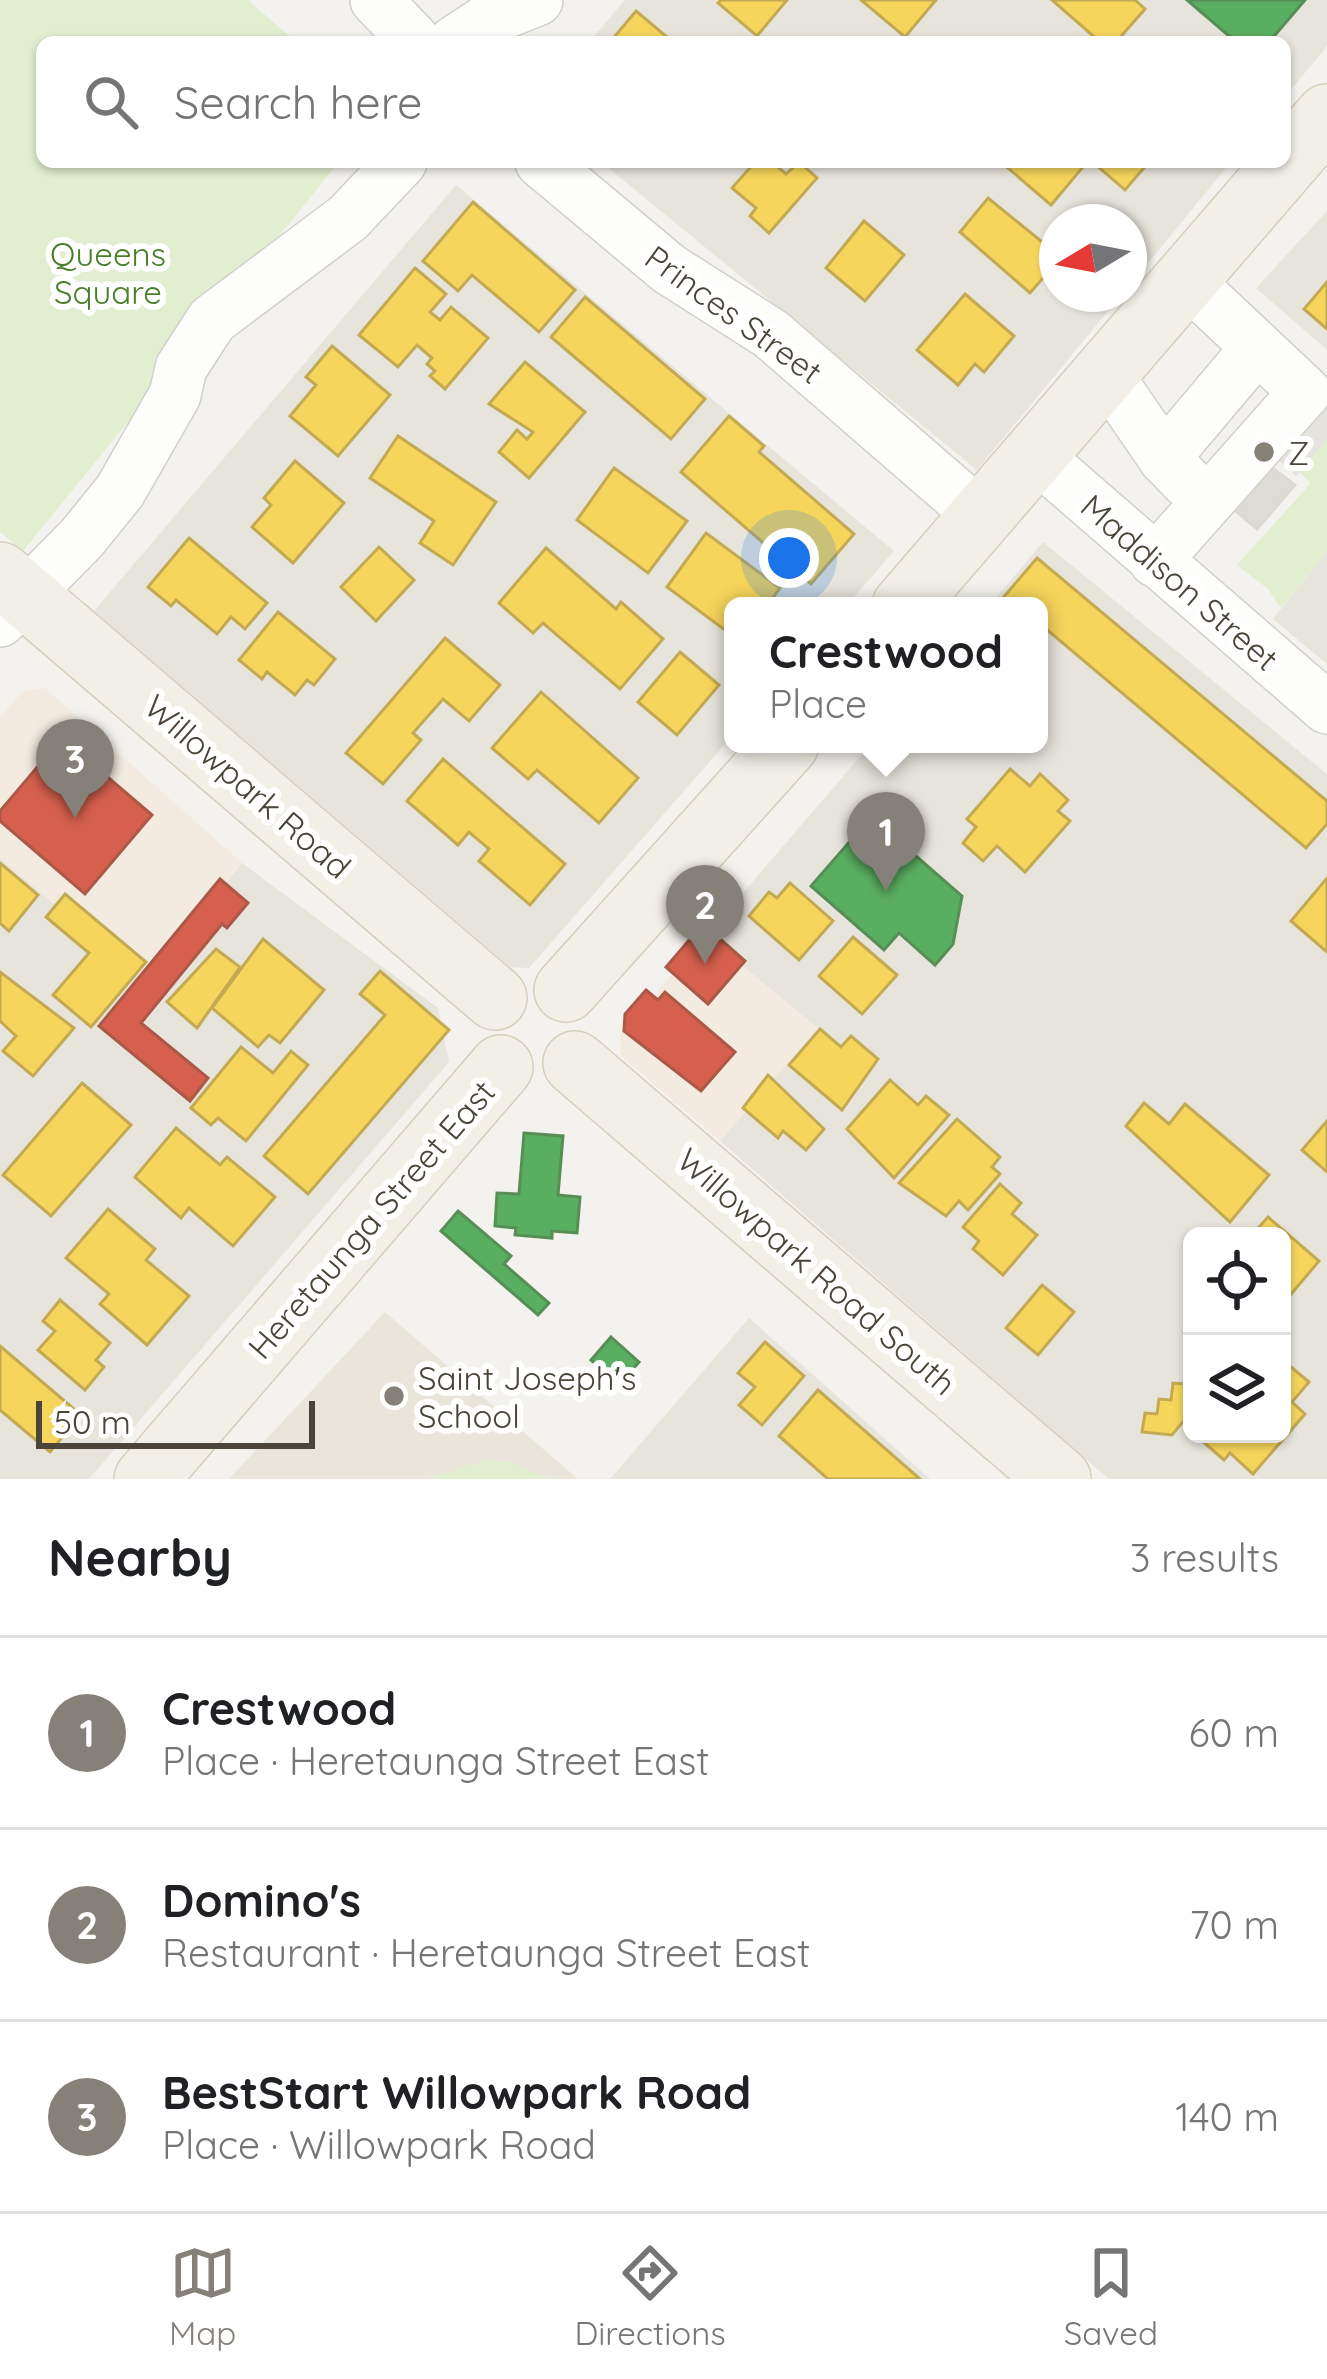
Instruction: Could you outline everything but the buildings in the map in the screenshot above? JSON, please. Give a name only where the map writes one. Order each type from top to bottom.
[{"type":"main road","points":[[1291,158],[1327,116]]},
{"type":"main road","points":[[912,597],[1282,168]]},
{"type":"main road","name":"Willowpark Road","points":[[9,597],[495,998]]},
{"type":"main road","points":[[566,990],[779,753]]},
{"type":"main road","points":[[525,980],[566,990],[584,1015],[586,1030],[575,1063],[548,1079],[532,1081],[501,1067],[485,1039],[495,998],[525,980]]},
{"type":"main road","name":"Willowpark Road South","points":[[575,1063],[1050,1476]]},
{"type":"main road","name":"Heretaunga Street East","points":[[146,1479],[501,1067]]},
{"type":"street","points":[[376,0],[410,36]]},
{"type":"street","points":[[466,36],[537,0]]},
{"type":"street","points":[[9,597],[120,491],[175,395],[181,368],[212,320],[376,194],[396,168]]},
{"type":"street","name":"Princes Street","points":[[548,168],[669,269],[771,334],[981,516]]},
{"type":"street","points":[[1174,506],[1305,392],[1186,280]]},
{"type":"street","points":[[1174,506],[1268,360]]},
{"type":"street","points":[[1105,372],[1174,506]]},
{"type":"street","name":"Maddison Street","points":[[1034,454],[1174,506],[1327,707]]},
{"type":"shaded area","points":[[625,0],[1327,0],[1327,46],[1291,90],[1291,36],[594,36]]},
{"type":"shaded area","points":[[608,168],[1226,168],[1147,264],[1147,204],[1039,204],[1039,312],[1107,312],[977,470]]},
{"type":"shaded area","points":[[456,185],[894,551],[854,597],[724,597],[724,745],[529,968],[510,967],[94,611]]},
{"type":"shaded area","points":[[1327,211],[1327,350],[1256,288]]},
{"type":"shaded area","points":[[1327,398],[1327,439],[1296,476],[1276,458]]},
{"type":"shaded area","points":[[1043,542],[1327,774],[1327,1479],[1109,1479],[720,1141],[817,1028],[706,936],[863,753],[1048,753],[1048,597],[997,597]]},
{"type":"shaded area","points":[[1327,551],[1327,664],[1273,619]]},
{"type":"shaded area","points":[[45,688],[242,863],[147,983],[0,858],[0,718],[23,691]]},
{"type":"shaded area","points":[[0,858],[147,982],[242,863],[438,1008],[449,1062],[89,1479],[0,1479]]},
{"type":"shaded area","points":[[706,936],[818,1028],[720,1141],[621,1056],[620,1033]]},
{"type":"shaded area","name":"Saint Joseph's School","points":[[385,1312],[578,1479],[229,1479]]},
{"type":"shaded area","points":[[749,1318],[930,1479],[610,1479]]},
{"type":"green space","name":"Queens Square","points":[[0,0],[248,0],[289,36],[36,36],[36,168],[334,168],[23,551],[0,532]]},
{"type":"green space","points":[[1327,439],[1327,551],[1281,608],[1268,589],[1237,565],[1311,483],[1299,472]]},
{"type":"green space","points":[[484,1460],[510,1462],[550,1479],[428,1479]]},
{"type":"place","name":"Z","points":[[1264,452]]},
{"type":"place","name":"BestStart Willowpark Road","points":[[75,818]]},
{"type":"place","name":"Crestwood","points":[[886,891]]},
{"type":"place","name":"Domino's","points":[[705,964]]},
{"type":"place","name":"Saint Joseph's School","points":[[394,1396]]}]
